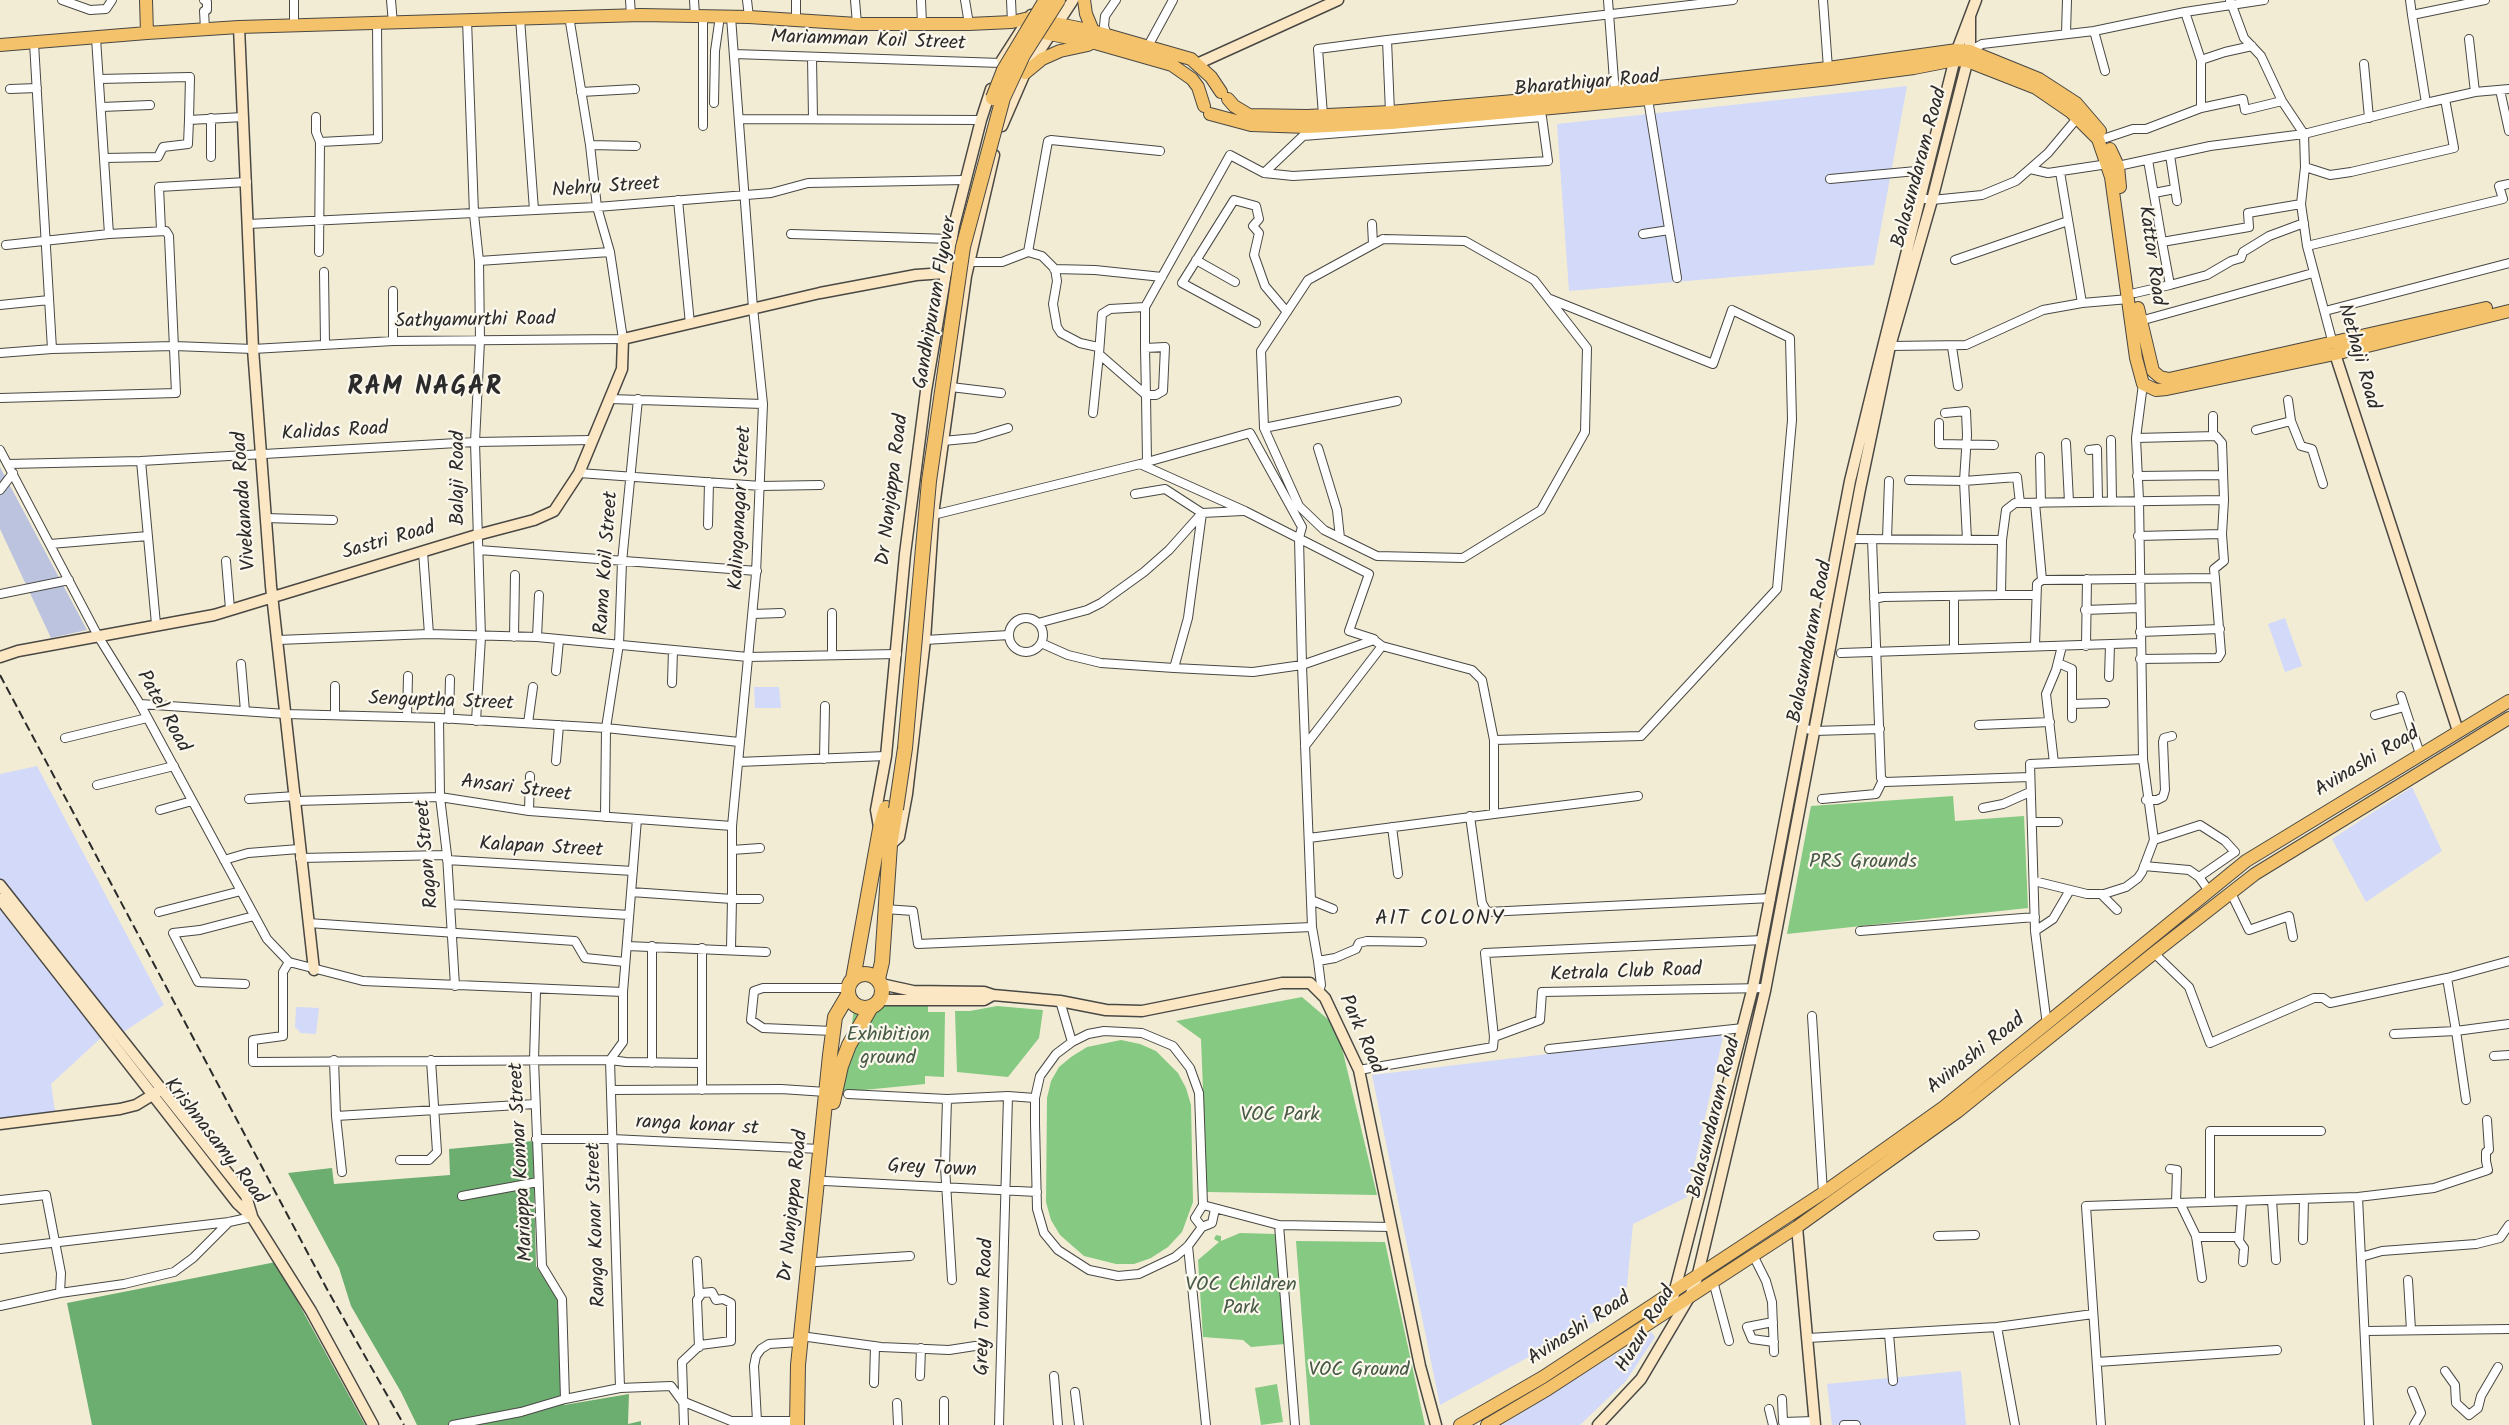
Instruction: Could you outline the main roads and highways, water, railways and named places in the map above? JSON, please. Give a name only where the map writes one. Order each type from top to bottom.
[{"type":"highway","name":"Gandhipuram Flyover","points":[[890,845],[891,808],[918,504],[957,246],[994,95],[1004,70],[1022,37],[1046,0]]},
{"type":"highway","name":"Gandhipuram Flyover","points":[[880,829],[891,808],[905,748],[927,492],[963,247],[1003,98],[1026,49],[1058,0]]},
{"type":"highway","name":"Dr Nanjappa Road","points":[[804,1339],[825,1181],[828,1114],[826,1092],[835,1017],[850,988],[880,829]]},
{"type":"highway","points":[[880,982],[873,976],[862,974],[850,988],[851,1000],[860,1007],[875,1004],[883,990],[880,982],[890,845]]},
{"type":"highway","name":"Dr Nanjappa Road","points":[[799,1424],[820,1149],[841,1066],[849,1045],[875,1004]]},
{"type":"main road","points":[[146,0],[147,33]]},
{"type":"main road","points":[[1016,25],[1029,18],[1041,0]]},
{"type":"main road","points":[[890,845],[899,837],[907,794],[925,640],[933,515],[969,262],[1005,114],[1025,73],[1073,0]]},
{"type":"main road","points":[[1084,0],[1094,37]]},
{"type":"main road","points":[[1194,62],[1325,0]]},
{"type":"main road","points":[[0,45],[239,27],[393,24],[569,16],[726,16],[857,24],[1016,25],[1050,34],[1094,37],[1107,35],[1194,62],[1338,0]]},
{"type":"main road","points":[[1962,55],[1970,16],[1979,1]]},
{"type":"main road","points":[[1029,18],[1058,22],[1172,65],[1192,79],[1198,87],[1207,110]]},
{"type":"main road","name":"Dr Nanjappa Road","points":[[880,829],[876,810],[886,756],[917,452],[945,273],[951,239],[981,120],[1016,25]]},
{"type":"main road","name":"Vivekanada Road","points":[[239,27],[253,349],[271,595],[278,640],[296,798],[299,854],[314,970]]},
{"type":"main road","points":[[1025,73],[1042,58],[1094,37]]},
{"type":"main road","name":"Bharathiyar Road","points":[[1194,62],[1212,77],[1234,106],[1249,115],[1323,115],[1615,97],[1648,99],[1893,71],[1962,55]]},
{"type":"main road","name":"Bharathiyar Road","points":[[1207,110],[1251,125],[1307,127],[1391,123],[1615,97],[1828,68],[1962,55]]},
{"type":"main road","name":"Kattor Road","points":[[1962,55],[2036,88],[2080,115],[2106,138],[2113,165],[2132,296],[2136,358],[2143,384],[2156,390],[2167,389],[2334,348]]},
{"type":"main road","name":"Balasundaram Road","points":[[1697,1278],[1765,988],[1786,877],[1850,481],[1927,170],[1962,55]]},
{"type":"main road","name":"Balasundaram Road","points":[[1670,1309],[1754,987],[1775,875],[1851,539],[1890,346],[1932,200],[1962,55]]},
{"type":"main road","points":[[1217,90],[1225,95],[1227,108],[1224,112],[1220,114],[1207,110],[1204,97],[1208,93],[1217,90]]},
{"type":"main road","name":"Kattor Road","points":[[2080,115],[2098,139],[2113,165]]},
{"type":"main road","name":"Sathyamurthi Road","points":[[623,339],[850,287],[945,273],[969,262]]},
{"type":"main road","name":"Kattor Road","points":[[2132,296],[2153,371],[2160,377],[2169,379],[2334,348]]},
{"type":"main road","points":[[2334,348],[2376,334],[2509,303]]},
{"type":"main road","points":[[2334,348],[2509,311]]},
{"type":"main road","name":"Sastri Road","points":[[0,659],[18,651],[214,615],[271,595],[534,520],[554,511],[579,473],[610,399],[622,369],[623,339]]},
{"type":"main road","name":"Nethaji Road","points":[[2334,348],[2458,731]]},
{"type":"main road","name":"Avinashi Road","points":[[1460,1425],[1543,1377],[1697,1278],[1823,1193],[1944,1107],[2246,861],[2509,702]]},
{"type":"main road","name":"Avinashi Road","points":[[1487,1425],[1548,1389],[1797,1227],[1957,1112],[2255,874],[2509,718]]},
{"type":"main road","points":[[1775,875],[1786,877]]},
{"type":"main road","points":[[0,885],[158,1091],[136,1105],[120,1109],[0,1124]]},
{"type":"main road","name":"Krishnasamy Road","points":[[0,899],[158,1091],[237,1203],[252,1217],[311,1311],[372,1425]]},
{"type":"main road","name":"Park Road","points":[[880,982],[914,991],[984,992],[993,995],[1060,1001],[1106,1010],[1142,1011],[1282,983],[1310,983],[1325,998],[1339,1023],[1359,1070],[1366,1095],[1420,1366],[1436,1425]]},
{"type":"main road","points":[[875,1004],[984,1000],[993,995]]},
{"type":"main road","points":[[1797,1227],[1815,1423]]},
{"type":"main road","name":"Huzur Road","points":[[1598,1425],[1641,1379],[1690,1296],[1697,1278]]},
{"type":"main road","points":[[1634,1318],[1643,1316],[1653,1319],[1661,1328],[1663,1340]]},
{"type":"railway","points":[[0,675],[328,1291],[404,1425]]},
{"type":"district","name":"RAM NAGAR","points":[[425,390]]},
{"type":"district","name":"AIT COLONY","points":[[1440,920]]},
{"type":"park label","name":"PRS Grounds","points":[[1863,864]]},
{"type":"park label","name":"Exhibition ground","points":[[888,1048]]},
{"type":"park label","name":"VOC Park","points":[[1280,1117]]},
{"type":"park label","name":"VOC Children Park","points":[[1241,1298]]},
{"type":"park label","name":"VOC Ground","points":[[1359,1372]]}]
